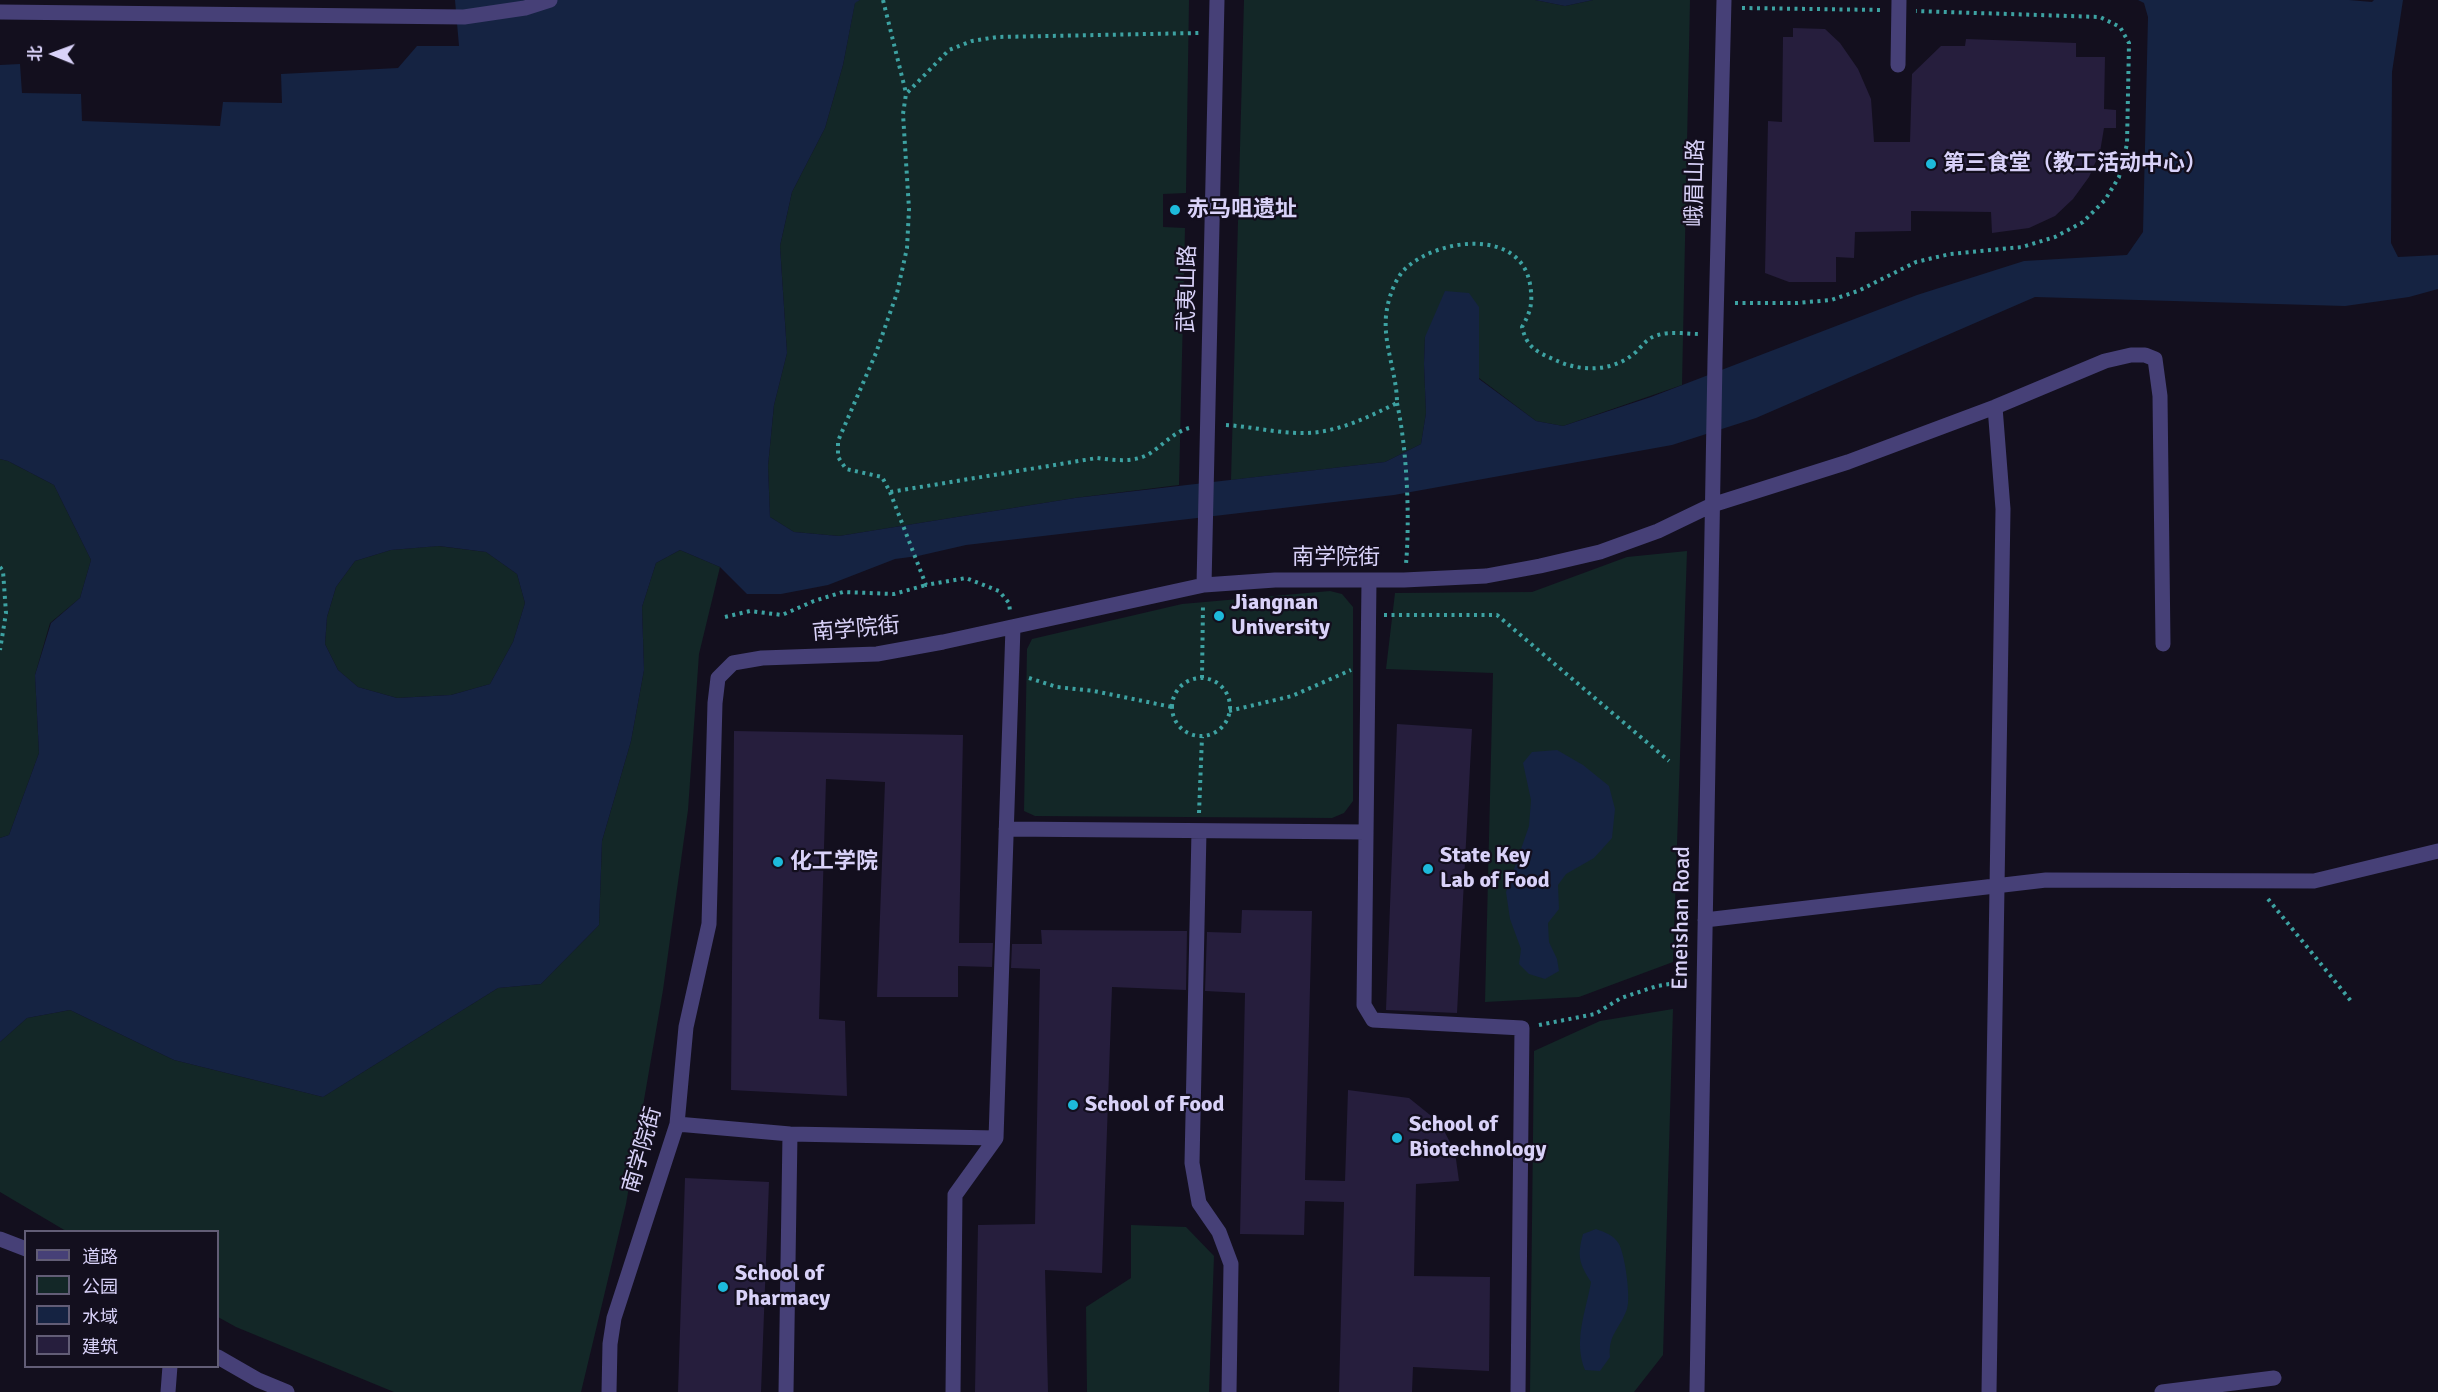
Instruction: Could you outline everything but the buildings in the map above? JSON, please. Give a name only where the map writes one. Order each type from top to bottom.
[{"type":"street","points":[[0,12],[157,7],[464,17],[525,8],[550,0]]},
{"type":"street","name":"武夷山路","points":[[1204,585],[1217,0]]},
{"type":"street","name":"峨眉山路","points":[[1713,446],[1723,4]]},
{"type":"street","points":[[1898,65],[1899,5]]},
{"type":"street","name":"南学院街","points":[[609,1392],[610,1344],[614,1318],[677,1124],[686,1027],[709,924],[718,678],[733,663],[752,659],[877,654],[1204,585],[1275,580],[1404,580],[1486,576],[1540,566],[1600,552],[1658,531],[1712,505],[1848,462],[2105,361],[2131,355],[2145,355],[2155,359],[2160,396],[2163,644]]},
{"type":"street","points":[[1989,1392],[2003,509],[1995,406]]},
{"type":"street","name":"Emeishan Road","points":[[1694,1392],[1713,446]]},
{"type":"street","points":[[1369,580],[1364,1005],[1373,1020],[1522,1028],[1518,1392]]},
{"type":"street","points":[[953,1392],[955,1195],[996,1138],[1012,627]]},
{"type":"street","points":[[1006,829],[1366,832]]},
{"type":"street","points":[[1199,831],[1192,1163],[1199,1203],[1219,1232],[1231,1264],[1229,1392]]},
{"type":"street","points":[[1705,920],[2046,880],[2314,882],[2438,851]]},
{"type":"street","points":[[677,1124],[790,1134],[996,1138]]},
{"type":"street","points":[[786,1392],[790,1134]]},
{"type":"street","points":[[0,1239],[24,1248]]},
{"type":"street","points":[[219,1358],[258,1380],[287,1392]]},
{"type":"street","points":[[168,1392],[170,1368]]},
{"type":"street","points":[[2162,1392],[2274,1378]]},
{"type":"path","points":[[883,0],[906,94],[903,114],[909,209],[907,248],[897,293],[838,441],[838,457],[846,470],[882,477],[898,511],[926,585]]},
{"type":"path","points":[[1716,303],[1797,303],[1831,300],[1858,291],[1916,262],[1950,254],[2022,247],[2055,237],[2083,222],[2105,200],[2119,177],[2127,144],[2129,43],[2120,27],[2100,16],[1899,5],[1723,4]]},
{"type":"path","points":[[906,94],[949,50],[972,41],[997,37],[1216,32]]},
{"type":"path","points":[[1404,580],[1408,542],[1403,448],[1397,386],[1386,334],[1387,309],[1394,286],[1404,270],[1423,255],[1469,244],[1493,245],[1515,254],[1528,271],[1532,294],[1531,311],[1522,327],[1526,340],[1537,352],[1566,365],[1587,370],[1616,363],[1635,353],[1647,340],[1659,334],[1715,334]]},
{"type":"path","points":[[890,492],[1097,458],[1124,461],[1147,455],[1181,430],[1207,423],[1269,431],[1319,432],[1348,426],[1397,403]]},
{"type":"path","points":[[0,567],[3,571],[6,613],[0,650]]},
{"type":"path","points":[[725,617],[750,611],[782,615],[814,601],[843,592],[894,594],[926,585],[966,578],[999,591],[1009,603],[1012,627]]},
{"type":"path","points":[[1202,678],[1204,585]]},
{"type":"path","points":[[1369,615],[1497,615],[1669,761]]},
{"type":"path","points":[[1229,711],[1292,696],[1368,663]]},
{"type":"path","points":[[1011,672],[1057,687],[1094,691],[1172,707]]},
{"type":"path","points":[[1202,678],[1223,689],[1228,698],[1229,711],[1220,729],[1202,737],[1184,731],[1177,723],[1172,707],[1178,690],[1192,680],[1202,678]]},
{"type":"path","points":[[1199,831],[1202,737]]},
{"type":"path","points":[[2252,881],[2351,1001]]},
{"type":"path","points":[[1522,1028],[1595,1014],[1621,998],[1657,986],[1704,979]]},
{"type":"green space","points":[[860,0],[1189,0],[1186,193],[1163,194],[1163,227],[1185,228],[1179,485],[1075,498],[839,536],[794,532],[770,517],[768,466],[774,405],[787,353],[780,246],[792,192],[825,128],[843,65],[855,2]]},
{"type":"green space","points":[[1244,0],[1535,0],[1565,6],[1593,0],[1690,0],[1682,385],[1563,426],[1536,421],[1479,378],[1479,307],[1425,337],[1426,413],[1421,444],[1385,462],[1231,480]]},
{"type":"green space","points":[[0,459],[54,485],[91,560],[80,598],[50,623],[35,675],[39,753],[9,835],[0,838]]},
{"type":"green space","points":[[438,546],[486,552],[517,574],[525,603],[513,642],[490,684],[451,695],[397,698],[358,687],[338,670],[325,644],[327,617],[336,587],[355,561],[391,550]]},
{"type":"green space","points":[[680,550],[720,567],[699,654],[688,810],[663,990],[626,1204],[581,1392],[394,1392],[236,1327],[219,1318],[219,1230],[64,1230],[0,1192],[0,1042],[27,1018],[70,1010],[174,1060],[323,1097],[498,988],[541,984],[599,925],[602,841],[631,741],[644,670],[642,607],[656,563]]},
{"type":"green space","points":[[1687,551],[1673,962],[1579,997],[1485,1002],[1493,673],[1386,669],[1395,593],[1532,592],[1627,557]]},
{"type":"green space","points":[[1330,591],[1342,594],[1353,607],[1353,801],[1344,813],[1332,818],[1035,816],[1024,811],[1027,649],[1032,639],[1182,604]]},
{"type":"green space","points":[[1673,1009],[1663,1355],[1634,1392],[1530,1392],[1534,1051],[1600,1021]]},
{"type":"green space","points":[[1131,1225],[1186,1227],[1214,1256],[1209,1392],[1087,1392],[1086,1307],[1131,1278]]},
{"type":"water","points":[[455,0],[860,0],[855,3],[843,65],[825,128],[792,192],[780,246],[787,353],[774,405],[768,466],[770,517],[794,532],[839,536],[1075,498],[1385,462],[1421,444],[1426,413],[1425,337],[1445,291],[1469,293],[1479,307],[1479,379],[1536,421],[1563,426],[1651,397],[1917,295],[2024,261],[2127,255],[2143,232],[2148,17],[2144,3],[2138,0],[2349,0],[2372,2],[2374,0],[2403,0],[2392,72],[2391,243],[2398,257],[2438,255],[2438,289],[2409,297],[2345,306],[2035,297],[1756,418],[1672,445],[1394,495],[966,545],[895,559],[828,585],[781,594],[747,594],[720,567],[680,550],[656,563],[642,607],[644,670],[631,741],[602,841],[599,925],[541,984],[498,988],[323,1097],[174,1060],[70,1010],[27,1018],[0,1042],[0,838],[9,835],[39,753],[35,675],[51,623],[80,598],[91,560],[54,485],[0,459],[0,65],[20,64],[22,93],[81,94],[82,121],[220,126],[223,102],[282,103],[281,74],[398,68],[417,46],[459,46]],"holes":[[[439,546],[486,552],[517,574],[525,603],[513,642],[490,684],[451,695],[397,698],[358,687],[338,670],[325,644],[327,617],[336,587],[355,561],[391,550]]]},
{"type":"water","points":[[1535,0],[1593,0],[1565,6]]},
{"type":"water","points":[[1557,750],[1583,765],[1609,786],[1615,809],[1612,838],[1594,858],[1566,874],[1558,885],[1559,909],[1548,923],[1549,942],[1557,959],[1559,971],[1545,979],[1529,974],[1519,964],[1521,949],[1510,919],[1506,892],[1529,826],[1531,800],[1523,763],[1532,752]]},
{"type":"water","points":[[1596,1229],[1612,1236],[1619,1244],[1628,1286],[1627,1309],[1613,1337],[1610,1357],[1600,1371],[1585,1370],[1580,1348],[1580,1337],[1591,1282],[1582,1264],[1580,1248],[1583,1234]]},
{"type":"place","name":"第三食堂（教工活动中心）","points":[[1931,164]]},
{"type":"place","name":"赤马咀遗址","points":[[1175,210]]},
{"type":"place","name":"Jiangnan University","points":[[1219,616]]},
{"type":"place","name":"化工学院","points":[[778,862]]},
{"type":"place","name":"State Key Lab of Food","points":[[1428,869]]},
{"type":"place","name":"School of Food","points":[[1073,1105]]},
{"type":"place","name":"School of Biotechnology","points":[[1397,1138]]},
{"type":"place","name":"School of Pharmacy","points":[[723,1287]]}]
